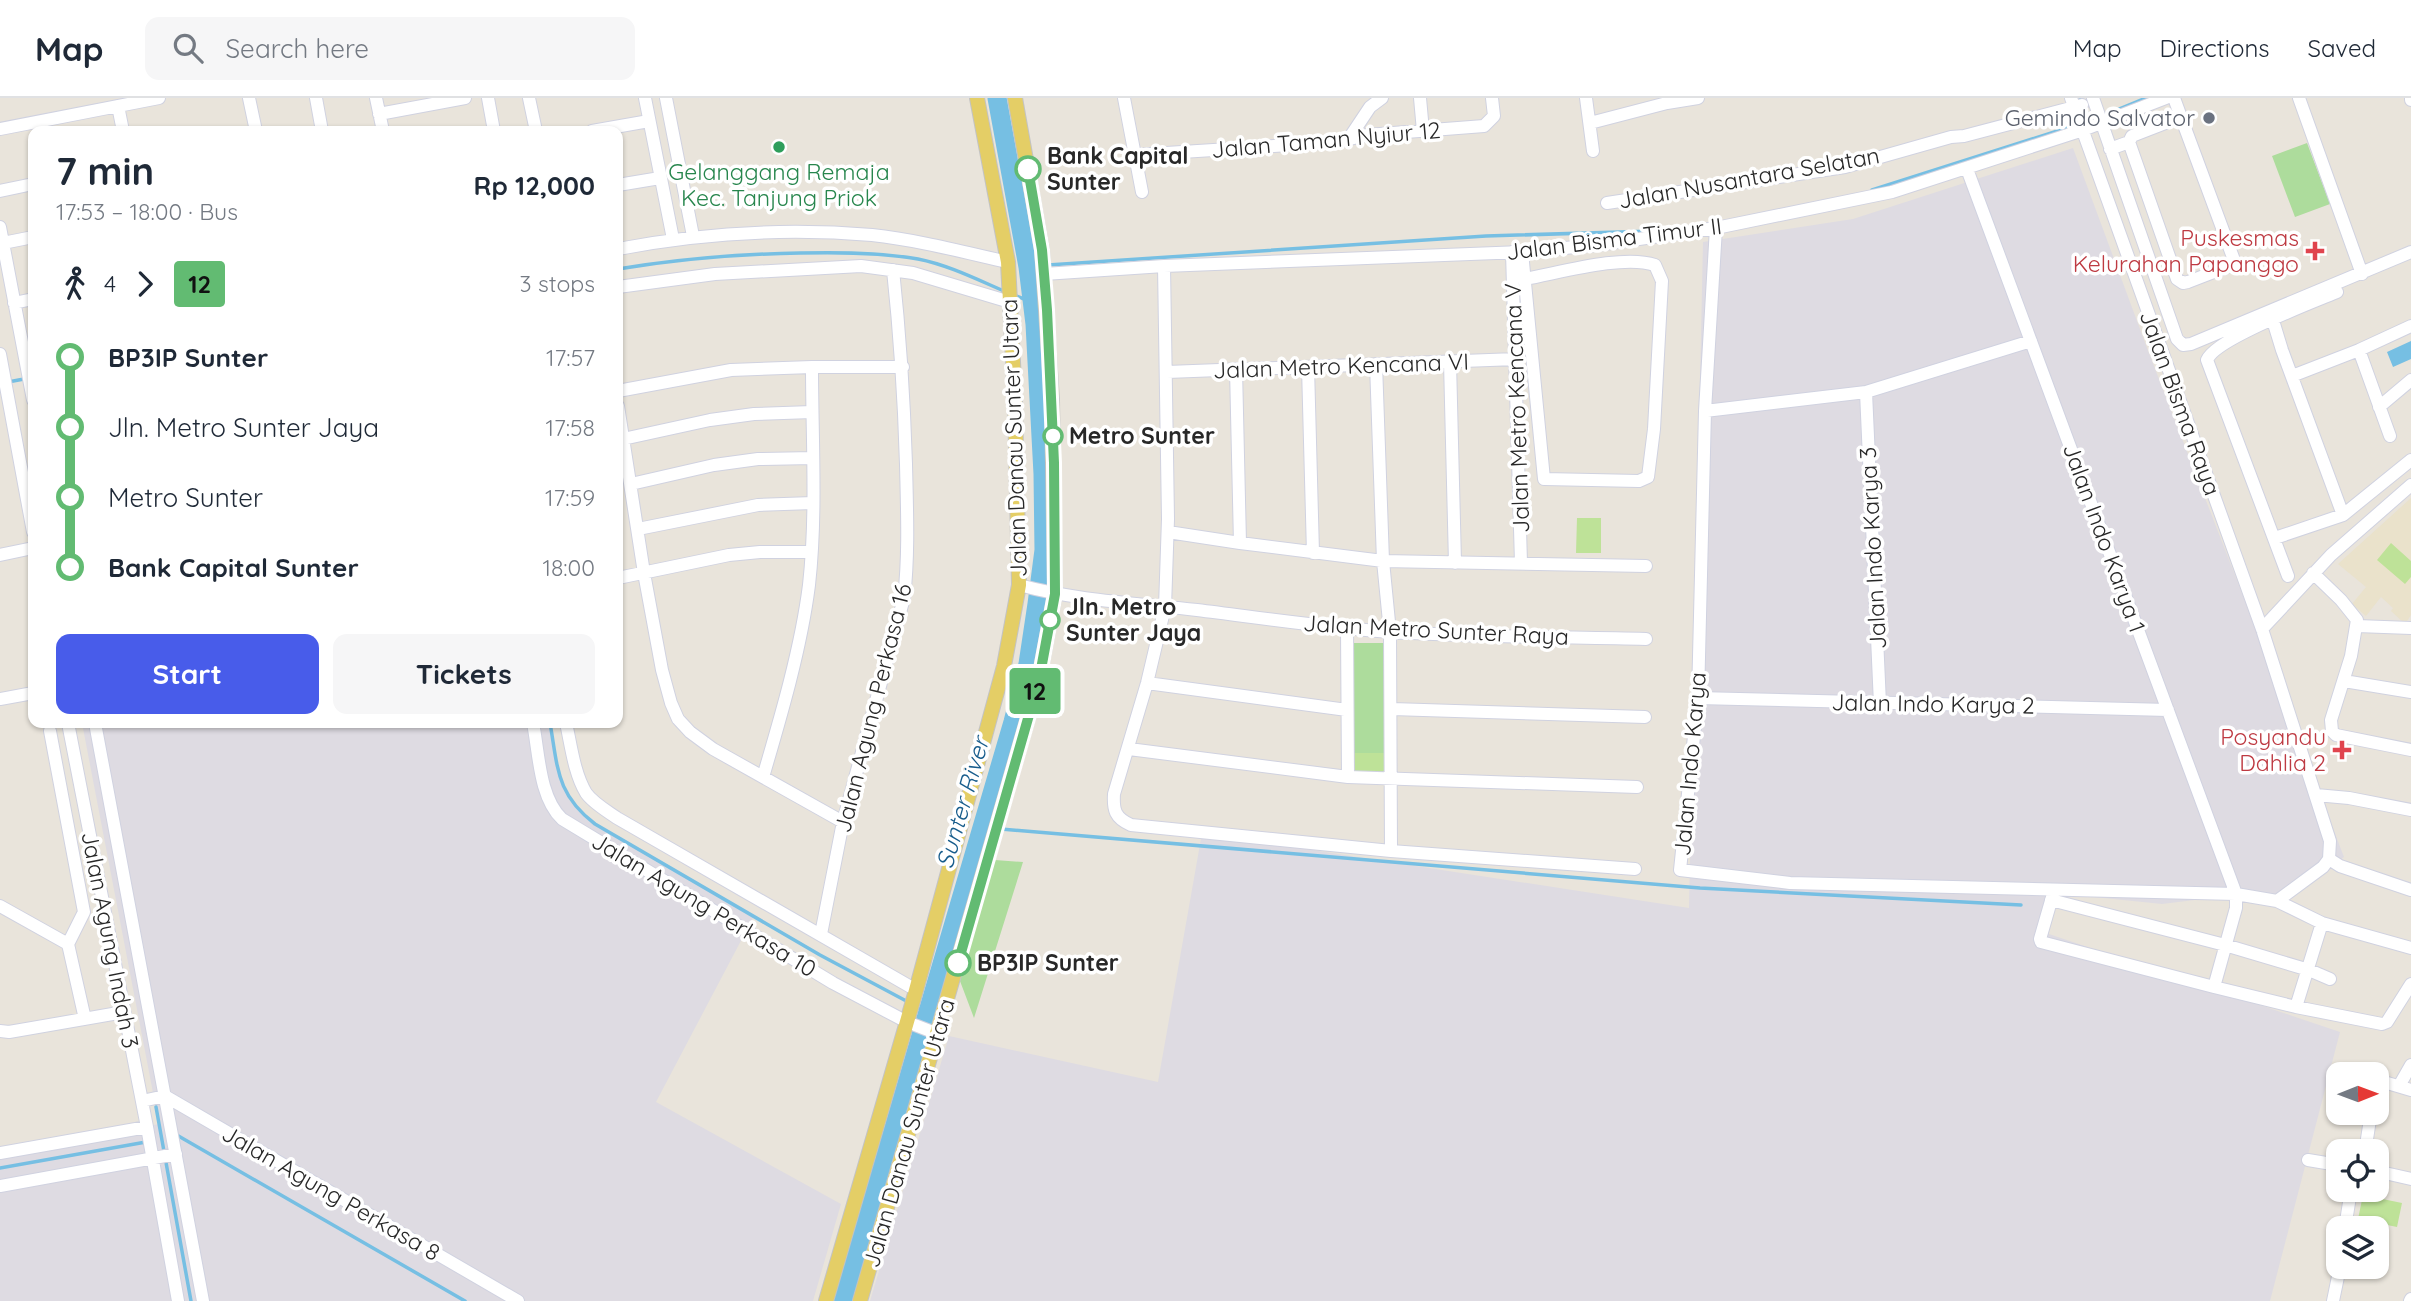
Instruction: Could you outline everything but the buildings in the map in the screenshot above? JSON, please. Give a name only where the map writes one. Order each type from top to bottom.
[{"type":"main road","name":"Jalan Danau Sunter Utara","points":[[827,1301],[910,1019],[1023,586],[1008,264],[977,98]]},
{"type":"main road","name":"Jalan Danau Sunter Utara","points":[[860,1301],[935,1033],[1000,820],[1039,680],[1051,593],[1053,427],[1044,272],[1015,98]]},
{"type":"street","points":[[0,129],[159,98]]},
{"type":"street","points":[[250,98],[255,126]]},
{"type":"street","points":[[316,98],[321,126]]},
{"type":"street","points":[[376,98],[382,126]]},
{"type":"street","points":[[379,114],[465,98]]},
{"type":"street","points":[[488,98],[493,126]]},
{"type":"street","points":[[529,98],[535,126]]},
{"type":"street","points":[[645,98],[673,239]]},
{"type":"street","points":[[666,98],[693,236]]},
{"type":"street","points":[[1124,98],[1142,192]]},
{"type":"street","points":[[1348,140],[1370,107],[1382,98]]},
{"type":"street","points":[[1420,98],[1423,131]]},
{"type":"street","name":"Jalan Taman Nyiur 12","points":[[1135,155],[1348,140],[1367,135],[1484,126],[1494,116],[1492,98]]},
{"type":"street","points":[[1586,98],[1593,151]]},
{"type":"street","points":[[1590,123],[1666,101],[1699,98]]},
{"type":"street","name":"Jalan Bisma Timur II","points":[[1044,272],[1517,252],[1602,244],[1716,228],[1892,192],[2083,128],[2097,106],[2166,98]]},
{"type":"street","points":[[2129,142],[2177,279],[2183,283],[2188,282],[2232,265],[2234,260],[2174,98]]},
{"type":"street","points":[[2299,98],[2362,274]]},
{"type":"street","points":[[118,106],[122,126]]},
{"type":"street","name":"Jalan Nusantara Selatan","points":[[1607,203],[1845,167],[2074,106],[2097,106]]},
{"type":"street","name":"Jalan Bisma Raya","points":[[2074,106],[2262,629],[2330,841],[2329,859]]},
{"type":"street","name":"Jalan Bisma Raya","points":[[2097,106],[2177,340],[2183,345],[2271,315],[2411,253]]},
{"type":"street","points":[[2110,149],[2129,142],[2132,136],[2181,117]]},
{"type":"street","points":[[620,126],[649,121]]},
{"type":"street","name":"Jalan Indo Karya 1","points":[[1967,169],[2236,901]]},
{"type":"street","points":[[623,185],[660,178]]},
{"type":"street","points":[[0,191],[28,185]]},
{"type":"street","points":[[0,227],[14,303],[28,358]]},
{"type":"street","name":"Jalan Indo Karya","points":[[1716,228],[1705,411],[1698,698],[1680,870],[1790,883],[2052,895],[2277,901],[2322,923],[2411,948]]},
{"type":"street","points":[[623,247],[693,236],[779,233],[872,235],[928,244],[1008,264]]},
{"type":"street","points":[[3,243],[28,238]]},
{"type":"street","points":[[1601,264],[1602,244]]},
{"type":"street","points":[[1517,252],[1525,279],[1544,480],[1639,481],[1648,477],[1662,281],[1655,265],[1601,264],[1525,279]]},
{"type":"street","name":"Jalan Metro Kencana V","points":[[1517,252],[1516,359],[1521,564]]},
{"type":"street","points":[[2288,576],[2208,367],[2208,356],[2214,349],[2271,315],[2411,259]]},
{"type":"street","points":[[623,287],[715,274],[861,266],[893,270],[1009,299]]},
{"type":"street","points":[[1164,266],[1168,532],[1165,607],[1147,683],[1114,794],[1113,806],[1121,821],[1131,825],[1391,851],[1635,869]]},
{"type":"street","name":"Jalan Agung Perkasa 16","points":[[821,934],[843,822],[904,598],[908,544],[903,367],[893,270]]},
{"type":"street","points":[[14,303],[28,300]]},
{"type":"street","points":[[2271,315],[2343,515]]},
{"type":"street","points":[[2292,376],[2411,326]]},
{"type":"street","points":[[1705,411],[1866,391],[2031,341]]},
{"type":"street","points":[[2359,350],[2390,436]]},
{"type":"street","name":"Jalan Metro Kencana VI","points":[[1167,372],[1516,359]]},
{"type":"street","points":[[1450,362],[1455,562]]},
{"type":"street","points":[[1,364],[4,399],[11,412],[28,505]]},
{"type":"street","points":[[1376,364],[1383,561],[1390,632],[1391,851]]},
{"type":"street","points":[[763,777],[782,711],[809,587],[813,503],[812,367]]},
{"type":"street","points":[[623,390],[732,370],[903,367]]},
{"type":"street","points":[[1308,367],[1313,553]]},
{"type":"street","points":[[1236,369],[1240,543]]},
{"type":"street","points":[[2379,407],[2411,380]]},
{"type":"street","name":"Jalan Indo Karya 3","points":[[1866,391],[1880,704]]},
{"type":"street","points":[[812,412],[754,414],[710,420],[623,439],[643,572],[662,670],[678,719],[713,749],[843,822]]},
{"type":"street","points":[[631,484],[714,465],[758,459],[813,458]]},
{"type":"street","points":[[2275,538],[2343,515],[2411,460]]},
{"type":"street","points":[[2262,629],[2313,573],[2411,485]]},
{"type":"street","points":[[638,529],[758,505],[813,503]]},
{"type":"street","points":[[1168,532],[1383,561],[1646,566]]},
{"type":"street","points":[[0,555],[28,549]]},
{"type":"street","points":[[623,577],[730,555],[811,552]]},
{"type":"street","points":[[2313,573],[2353,614],[2357,626],[2331,728],[2334,733],[2411,750]]},
{"type":"street","name":"Jalan Metro Sunter Raya","points":[[1023,586],[1108,603],[1390,632],[1646,639]]},
{"type":"street","points":[[2357,626],[2411,628]]},
{"type":"street","points":[[1347,628],[1348,777]]},
{"type":"street","points":[[2344,681],[2411,692]]},
{"type":"street","points":[[1147,683],[1347,710]]},
{"type":"street","points":[[0,699],[28,694]]},
{"type":"street","name":"Jalan Indo Karya 2","points":[[1698,698],[2168,710]]},
{"type":"street","points":[[1392,709],[1645,717]]},
{"type":"street","name":"Jalan Agung Indah 3","points":[[69,728],[147,1130],[161,1155]]},
{"type":"street","name":"Jalan Agung Indah 3","points":[[96,728],[171,1131],[161,1155]]},
{"type":"street","name":"Jalan Agung Perkasa 10","points":[[534,728],[547,796],[562,819],[833,983],[935,1033]]},
{"type":"street","name":"Jalan Agung Perkasa 10","points":[[567,728],[582,782],[592,800],[617,818],[821,934],[916,992]]},
{"type":"street","points":[[50,731],[84,912],[68,944],[85,1019]]},
{"type":"street","points":[[1129,749],[1348,777],[1637,787]]},
{"type":"street","points":[[2316,795],[2349,798],[2411,810]]},
{"type":"street","points":[[2277,901],[2308,880],[2329,859],[2340,866],[2411,890]]},
{"type":"street","points":[[2330,979],[2309,970],[2052,895],[2040,939],[2041,942],[2296,1007],[2382,1024],[2387,1021],[2411,984]]},
{"type":"street","points":[[2214,986],[2236,901]]},
{"type":"street","points":[[0,906],[68,944]]},
{"type":"street","points":[[2296,1007],[2322,923]]},
{"type":"street","points":[[0,1031],[124,1012]]},
{"type":"street","points":[[2405,1088],[2411,1065]]},
{"type":"street","points":[[142,1101],[165,1096]]},
{"type":"street","name":"Jalan Agung Perkasa 8","points":[[165,1096],[518,1301]]},
{"type":"street","points":[[0,1153],[147,1130]]},
{"type":"street","points":[[0,1186],[161,1155]]},
{"type":"street","points":[[161,1155],[178,1301]]},
{"type":"street","points":[[161,1155],[203,1301]]},
{"type":"street","points":[[2308,1160],[2326,1163]]},
{"type":"street","points":[[2389,1174],[2411,1179]]},
{"type":"street","points":[[2333,1301],[2338,1279]]},
{"type":"shaded area","points":[[2073,148],[2147,348],[2344,857],[2292,893],[2227,896],[2162,904],[2055,893],[2043,932],[2340,1032],[2332,1062],[2326,1062],[2326,1086],[2270,1301],[870,1301],[949,1036],[1158,1082],[1202,833],[1689,908],[1703,242],[1853,219]]},
{"type":"shaded area","points":[[2411,498],[2411,615],[2405,624],[2381,597],[2366,616],[2352,604],[2366,587],[2338,564]]},
{"type":"shaded area","points":[[83,728],[551,728],[560,779],[570,801],[581,813],[595,824],[754,916],[656,1102],[841,1204],[813,1301],[0,1301],[0,1153],[159,1124]]},
{"type":"green space","points":[[2307,143],[2330,204],[2295,217],[2272,156]]},
{"type":"green space","points":[[1577,518],[1601,518],[1601,553],[1576,553]]},
{"type":"green space","points":[[2391,543],[2411,561],[2411,577],[2405,584],[2377,560]]},
{"type":"green space","points":[[1351,643],[1389,643],[1389,753],[1351,753]]},
{"type":"green space","points":[[1351,753],[1389,753],[1389,775],[1351,775]]},
{"type":"green space","points":[[984,829],[993,831],[941,1018],[929,1014]]},
{"type":"green space","points":[[995,860],[1023,862],[974,1018],[960,981]]},
{"type":"green space","points":[[2389,1200],[2402,1203],[2397,1227],[2389,1225],[2389,1216],[2359,1216],[2362,1202]]},
{"type":"water","points":[[2411,341],[2411,359],[2393,367],[2387,352]]},
{"type":"waterway","name":"Sunter River","points":[[843,1301],[1013,722],[1028,664],[1044,550],[1035,324],[1028,267],[997,98]]},
{"type":"waterway","points":[[2081,98],[2090,121]]},
{"type":"waterway","points":[[2102,116],[2146,98]]},
{"type":"waterway","points":[[1872,190],[2092,120]]},
{"type":"waterway","points":[[1048,265],[1486,236],[1655,231]]},
{"type":"waterway","points":[[623,268],[731,256],[874,254],[929,262],[1004,291]]},
{"type":"waterway","points":[[1028,267],[1040,266]]},
{"type":"waterway","points":[[1014,295],[1032,302]]},
{"type":"waterway","points":[[8,382],[24,379]]},
{"type":"waterway","points":[[551,728],[557,767],[566,791],[582,813],[595,824],[820,955],[910,1003]]},
{"type":"waterway","points":[[982,828],[993,829]]},
{"type":"waterway","points":[[1001,829],[1700,888],[2021,905]]},
{"type":"waterway","points":[[916,1007],[928,1013]]},
{"type":"waterway","points":[[156,1107],[191,1301]]},
{"type":"waterway","points":[[175,1134],[465,1301]]},
{"type":"waterway","points":[[0,1168],[146,1142]]},
{"type":"bus line","name":"12","points":[[958,963],[1039,680],[1055,594],[1054,463],[1047,310],[1042,250],[1028,169]]},
{"type":"place","name":"Gemindo Salvator","points":[[2209,118]]},
{"type":"place","name":"Gelanggang Remaja Kec. Tanjung Priok","points":[[779,147]]},
{"type":"place","name":"Bank Capital Sunter","points":[[1028,169]]},
{"type":"place","name":"Puskesmas Kelurahan Papanggo","points":[[2315,251]]},
{"type":"place","name":"Metro Sunter","points":[[1053,436]]},
{"type":"place","name":"Jln. Metro Sunter Jaya","points":[[1050,620]]},
{"type":"place","name":"Posyandu Dahlia 2","points":[[2342,750]]},
{"type":"place","name":"BP3IP Sunter","points":[[958,963]]}]
